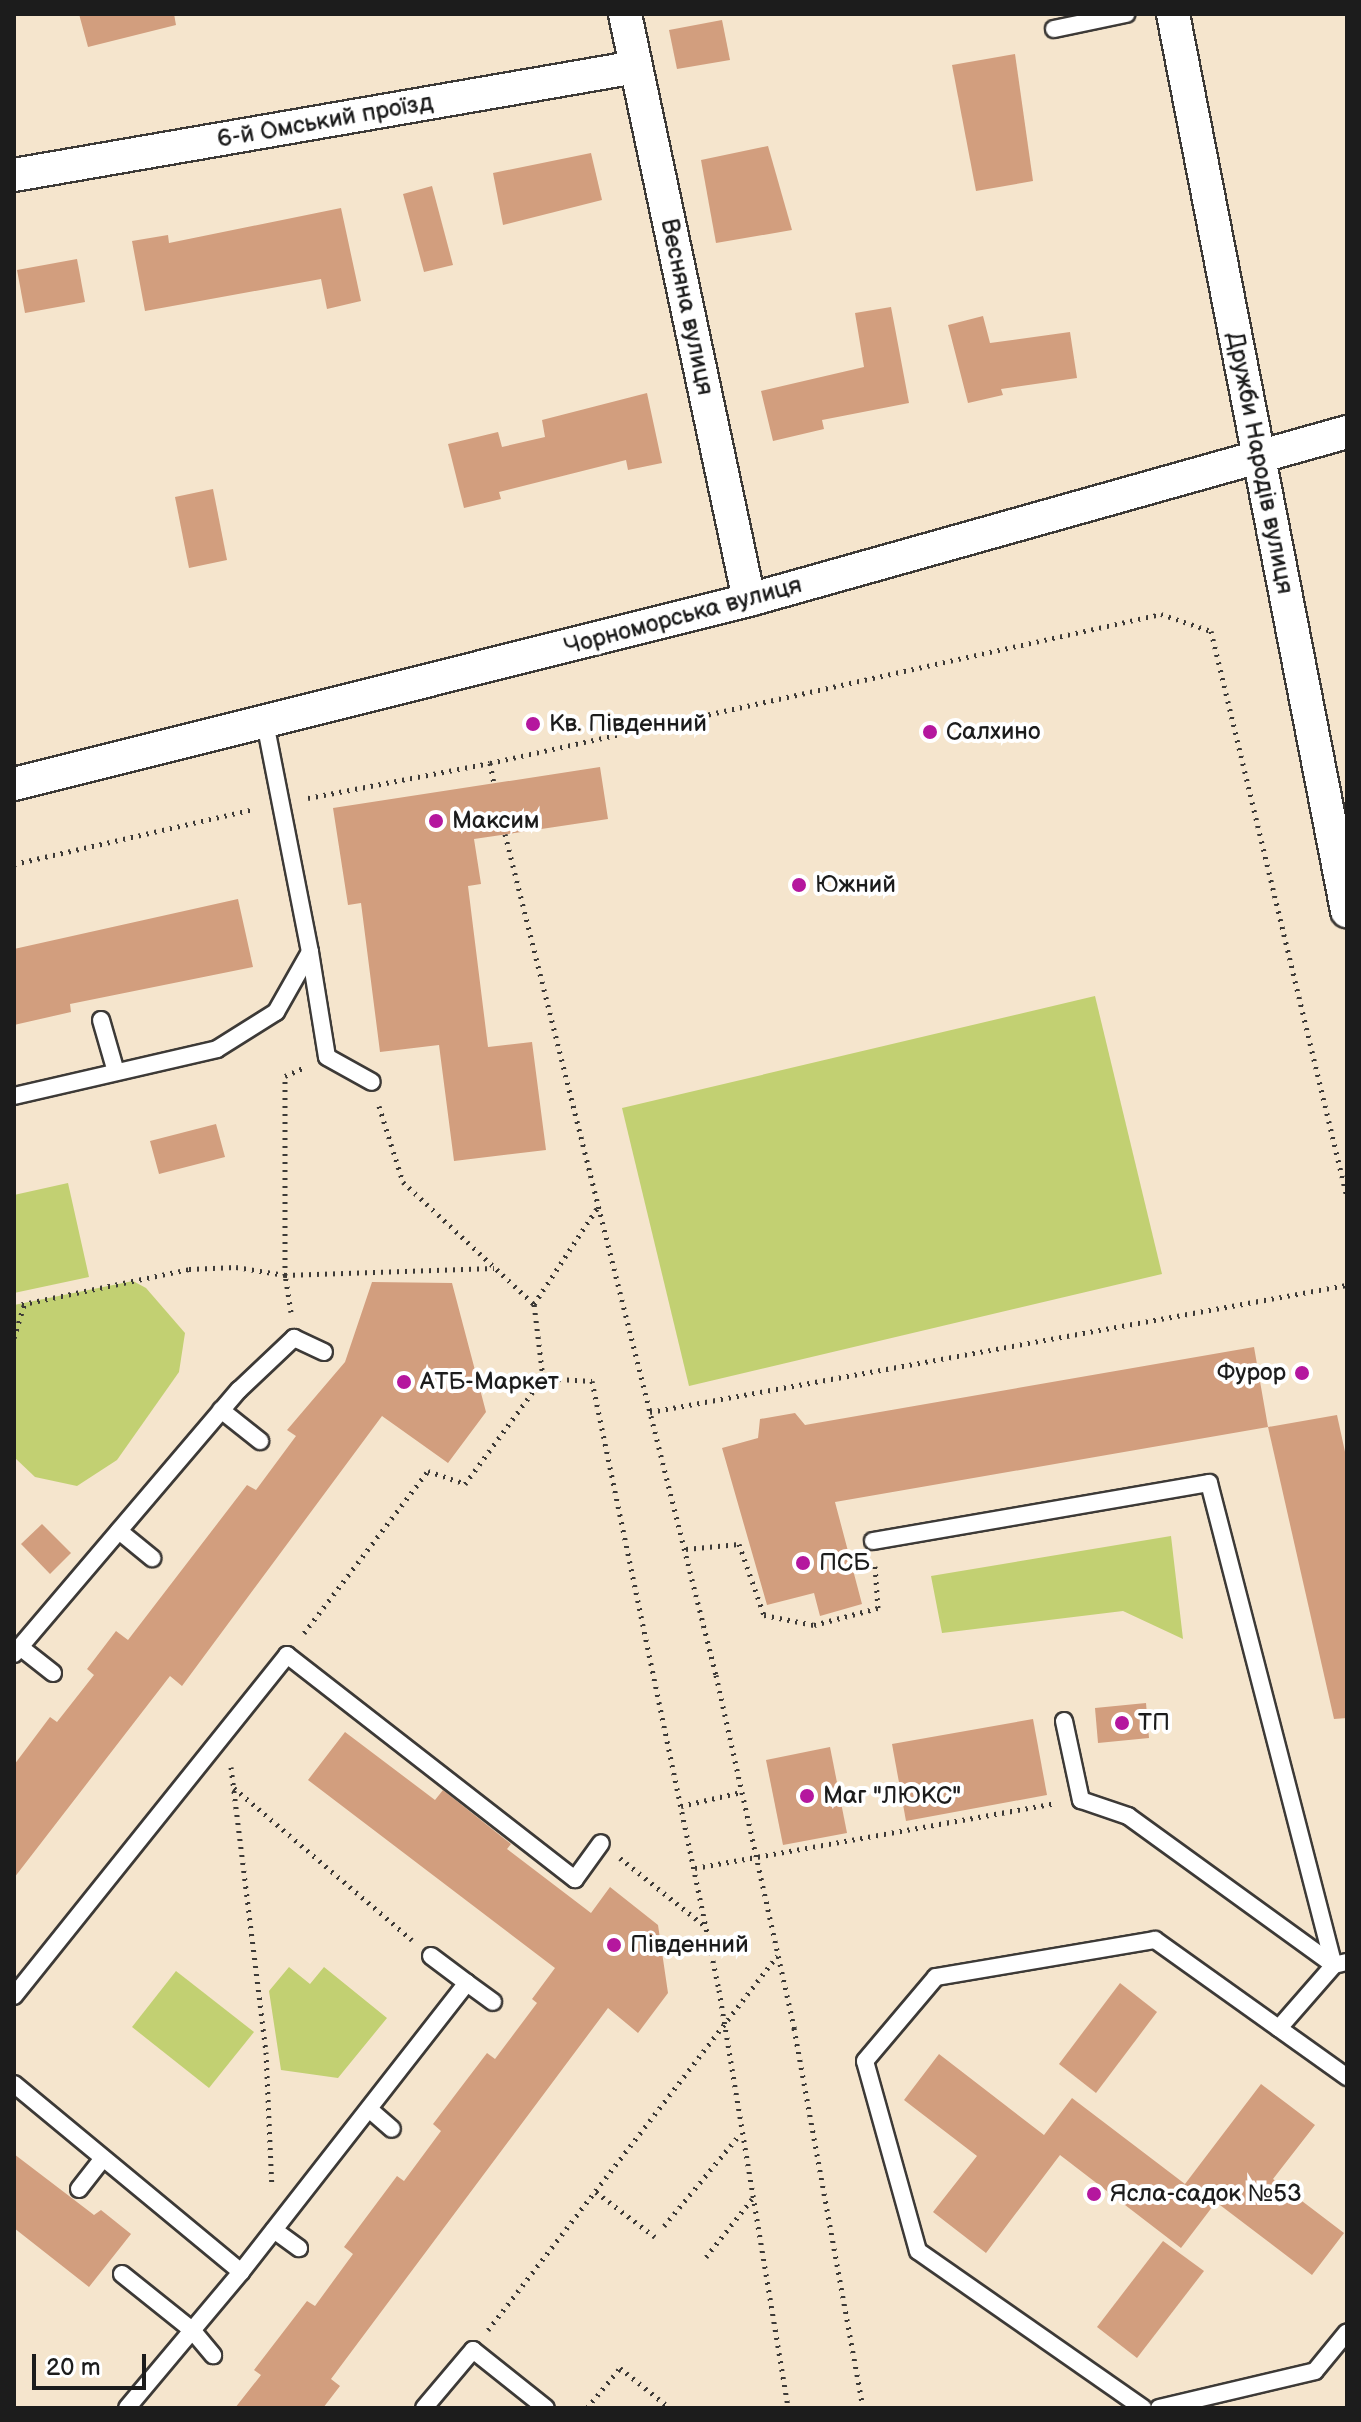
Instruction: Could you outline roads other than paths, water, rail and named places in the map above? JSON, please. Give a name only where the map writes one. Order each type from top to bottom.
[{"type":"street","name":"Весняна вулиця","points":[[625,14],[749,600]]},
{"type":"street","name":"Дружби Народів вулиця","points":[[1173,14],[1347,911]]},
{"type":"street","name":"6-й Омський проїзд","points":[[14,175],[636,67]]},
{"type":"street","name":"Чорноморська вулиця","points":[[14,784],[749,600],[1347,432]]},
{"type":"lane","points":[[1054,29],[1126,14]]},
{"type":"lane","points":[[265,723],[278,804],[310,952],[327,1057],[372,1082]]},
{"type":"lane","points":[[14,1096],[217,1049],[276,1012],[310,952]]},
{"type":"lane","points":[[101,1020],[116,1072]]},
{"type":"lane","points":[[53,1673],[17,1651],[221,1410],[294,1338],[324,1352]]},
{"type":"lane","points":[[221,1410],[260,1441]]},
{"type":"lane","points":[[873,1541],[1209,1483],[1340,1963]]},
{"type":"lane","points":[[119,1531],[152,1558]]},
{"type":"lane","points":[[14,1996],[287,1655],[575,1879],[601,1843]]},
{"type":"lane","points":[[1064,1721],[1081,1800],[1128,1816],[1340,1963]]},
{"type":"lane","points":[[1143,2408],[918,2251],[865,2061],[936,1977],[1155,1940],[1347,2077]]},
{"type":"lane","points":[[431,1956],[493,2002]]},
{"type":"lane","points":[[1279,2028],[1340,1963]]},
{"type":"lane","points":[[127,2408],[241,2272],[467,1983]]},
{"type":"lane","points":[[14,2084],[241,2272]]},
{"type":"lane","points":[[369,2109],[392,2129]]},
{"type":"lane","points":[[79,2189],[103,2158]]},
{"type":"lane","points":[[274,2230],[299,2248]]},
{"type":"lane","points":[[122,2274],[192,2330],[213,2355]]},
{"type":"lane","points":[[1159,2408],[1315,2371],[1347,2332]]},
{"type":"lane","points":[[424,2408],[473,2350],[546,2408]]},
{"type":"place","name":"Кв. Південний","points":[[533,724]]},
{"type":"place","name":"Салхино","points":[[930,732]]},
{"type":"place","name":"Максим","points":[[436,821]]},
{"type":"place","name":"Южний","points":[[799,885]]},
{"type":"place","name":"Фурор","points":[[1302,1373]]},
{"type":"place","name":"АТБ-Маркет","points":[[404,1382]]},
{"type":"place","name":"ПСБ","points":[[803,1563]]},
{"type":"place","name":"ТП","points":[[1122,1723]]},
{"type":"place","name":"Маг \"ЛЮКС\"","points":[[807,1796]]},
{"type":"place","name":"Південний","points":[[614,1945]]},
{"type":"place","name":"Ясла-садок №53","points":[[1094,2194]]}]
